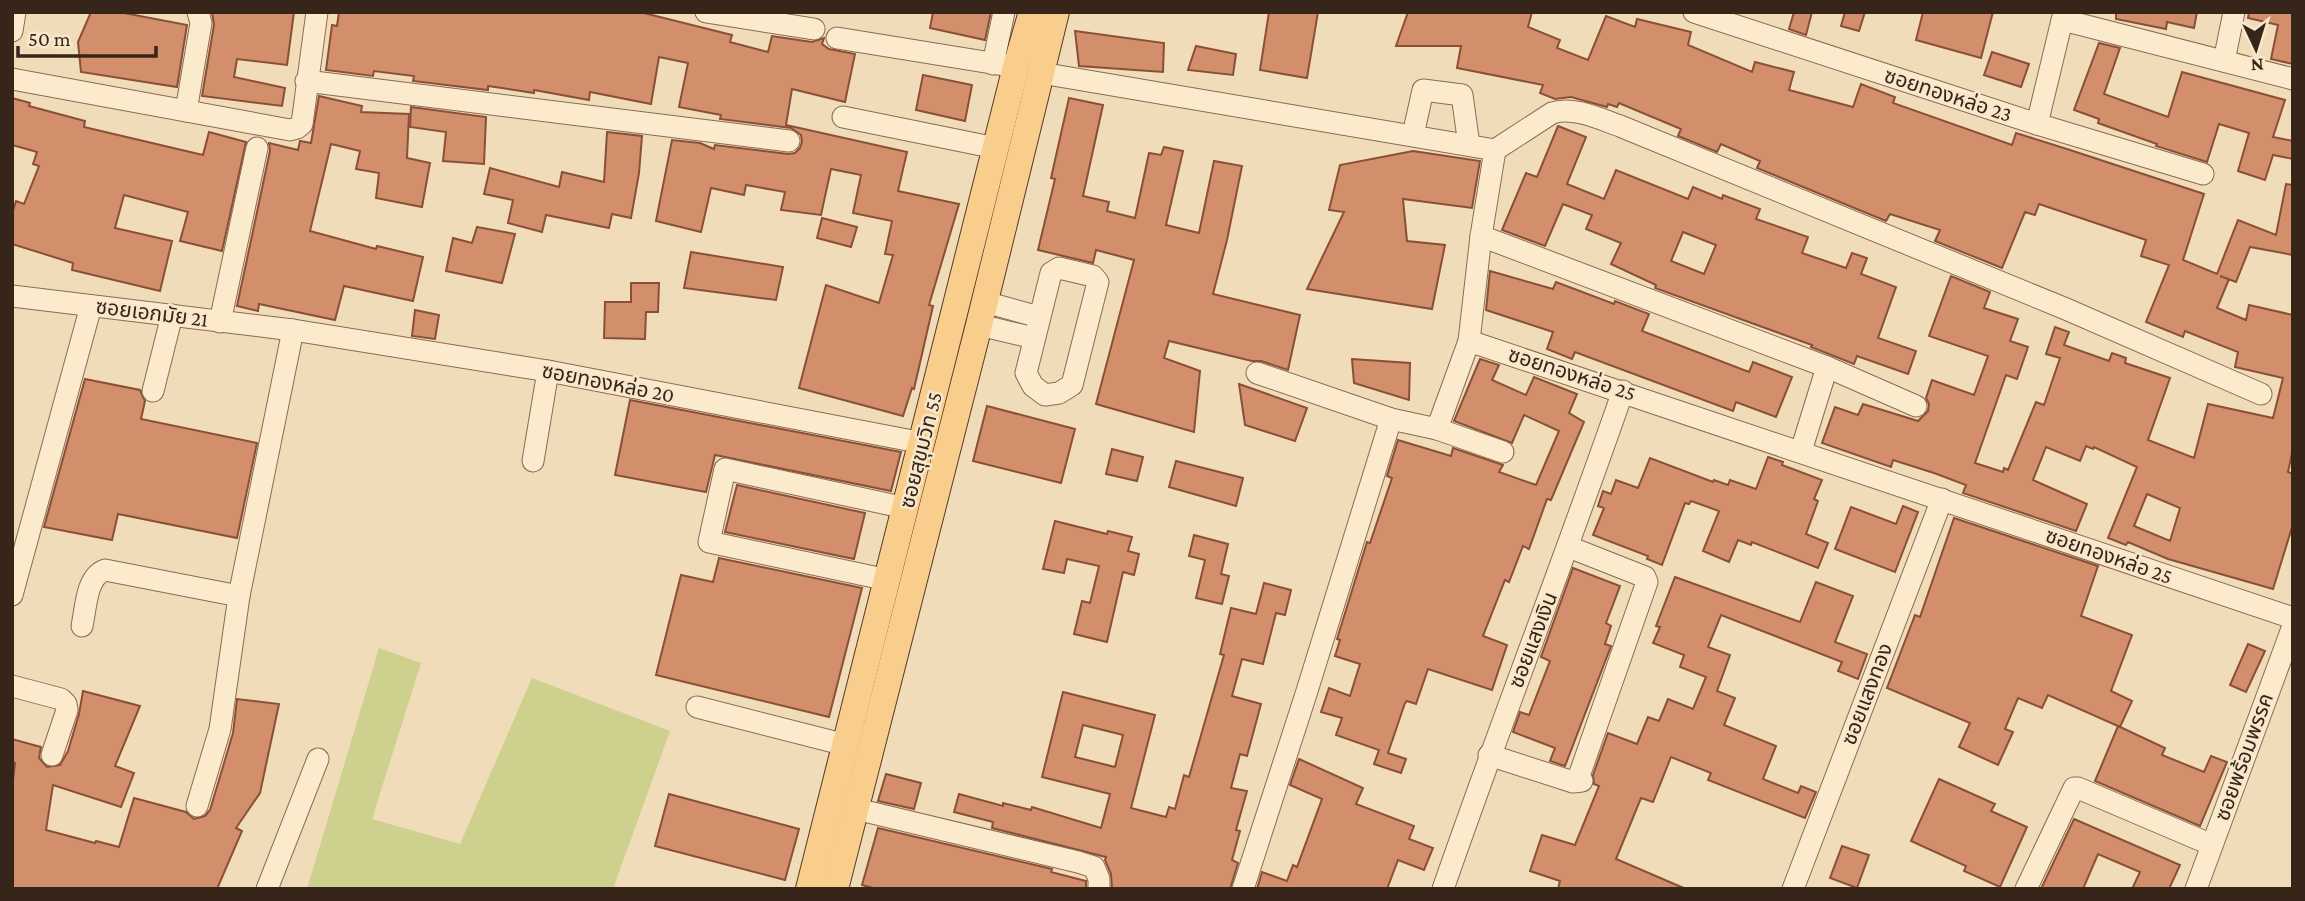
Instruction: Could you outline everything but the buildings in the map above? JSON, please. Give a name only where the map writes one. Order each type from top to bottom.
[{"type":"main road","name":"ซอยสุขุมวิท 55","points":[[809,889],[923,443],[970,310],[996,148],[1032,12]]},
{"type":"main road","name":"ซอยสุขุมวิท 55","points":[[835,889],[856,809],[970,310],[1017,68],[1056,12]]},
{"type":"street","points":[[12,31],[15,12]]},
{"type":"street","points":[[186,111],[201,23],[198,12]]},
{"type":"street","points":[[12,79],[290,130],[302,124],[317,12]]},
{"type":"street","points":[[706,12],[814,29]]},
{"type":"street","points":[[1004,12],[1017,68]]},
{"type":"street","name":"ซอยทองหล่อ 23","points":[[1694,12],[2037,124],[2203,174]]},
{"type":"street","points":[[2224,61],[2234,12]]},
{"type":"street","points":[[2037,124],[2064,16],[2293,79]]},
{"type":"street","points":[[837,38],[1495,150],[1559,110],[1589,116],[1620,126],[2066,309],[2261,394]]},
{"type":"street","points":[[306,81],[789,141]]},
{"type":"street","points":[[1413,135],[1423,90],[1462,95],[1469,145]]},
{"type":"street","points":[[843,117],[996,148]]},
{"type":"street","points":[[220,321],[257,148]]},
{"type":"street","points":[[1437,429],[1469,341],[1481,236],[1495,150]]},
{"type":"street","points":[[1481,236],[1827,367],[1916,406]]},
{"type":"street","points":[[1059,268],[1097,279],[1072,385],[1052,395],[1037,392],[1026,373],[1039,317],[1054,269],[1059,268]]},
{"type":"street","name":"ซอยเอกมัย 21","points":[[12,296],[293,330]]},
{"type":"street","points":[[12,595],[92,306]]},
{"type":"street","points":[[970,310],[1039,317]]},
{"type":"street","points":[[970,310],[1034,338]]},
{"type":"street","points":[[153,391],[172,315]]},
{"type":"street","points":[[197,806],[220,729],[239,596],[293,330]]},
{"type":"street","name":"ซอยทองหล่อ 20","points":[[293,330],[548,371],[923,443]]},
{"type":"street","name":"ซอยทองหล่อ 25","points":[[1469,341],[2293,618]]},
{"type":"street","points":[[1801,452],[1827,367]]},
{"type":"street","points":[[533,461],[548,371]]},
{"type":"street","points":[[1257,373],[1391,419],[1437,429],[1503,452]]},
{"type":"street","name":"ซอยแสงเงิน","points":[[1443,889],[1489,755],[1569,547],[1623,391]]},
{"type":"street","points":[[1243,889],[1391,419]]},
{"type":"street","points":[[888,580],[709,542],[725,469],[906,508]]},
{"type":"street","name":"ซอยแสงทอง","points":[[1793,889],[1942,499]]},
{"type":"street","points":[[1489,755],[1573,782],[1582,781],[1579,776],[1647,582],[1645,577],[1569,547]]},
{"type":"street","points":[[82,626],[91,583],[97,572],[105,569],[239,596]]},
{"type":"street","name":"ซอยพร้อมพรรค","points":[[2196,889],[2293,626]]},
{"type":"street","points":[[12,686],[61,699],[66,704],[67,710],[52,755]]},
{"type":"street","points":[[697,707],[846,745]]},
{"type":"street","points":[[267,889],[318,760]]},
{"type":"street","points":[[2026,889],[2074,788],[2212,845]]},
{"type":"street","points":[[856,809],[1094,867],[1099,879],[1099,889]]},
{"type":"green space","points":[[379,648],[421,663],[372,819],[460,844],[532,678],[670,731],[613,889],[307,889]]}]
